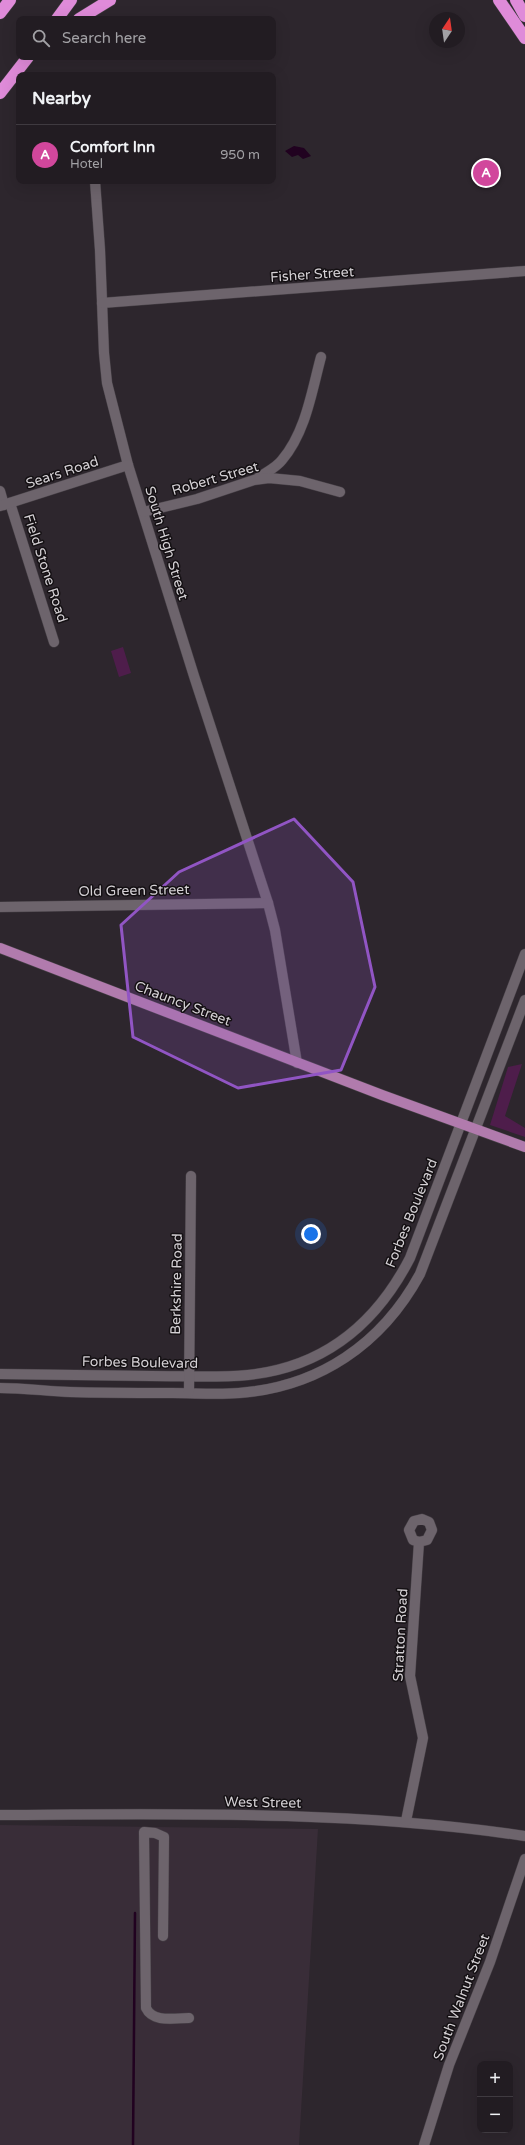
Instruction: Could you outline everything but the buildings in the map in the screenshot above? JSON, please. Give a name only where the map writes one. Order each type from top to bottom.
[{"type":"highway","points":[[0,12],[10,0]]},
{"type":"highway","points":[[59,16],[71,0]]},
{"type":"highway","points":[[84,16],[110,0]]},
{"type":"highway","points":[[499,0],[525,38]]},
{"type":"highway","points":[[516,0],[525,16]]},
{"type":"highway","points":[[16,72],[26,60]]},
{"type":"highway","points":[[21,72],[35,60]]},
{"type":"highway","points":[[0,93],[16,73]]},
{"type":"highway","points":[[8,83],[16,76]]},
{"type":"main road","name":"Chauncy Street","points":[[0,948],[297,1063],[525,1148]]},
{"type":"street","name":"South High Street","points":[[95,184],[100,243],[107,383],[128,465],[194,676],[268,903]]},
{"type":"street","name":"Fisher Street","points":[[102,303],[525,271]]},
{"type":"street","points":[[254,480],[274,468],[283,459],[298,434],[321,357]]},
{"type":"street","name":"Sears Road","points":[[5,505],[128,465]]},
{"type":"street","name":"Robert Street","points":[[143,512],[197,499],[254,480],[284,479],[340,492]]},
{"type":"street","name":"Field Stone Road","points":[[0,491],[54,642]]},
{"type":"street","points":[[268,903],[275,930],[297,1063]]},
{"type":"street","name":"Old Green Street","points":[[0,907],[268,903]]},
{"type":"street","name":"Forbes Boulevard","points":[[0,1374],[189,1376],[249,1375],[292,1366],[333,1347],[359,1328],[393,1289],[410,1258],[525,954]]},
{"type":"street","points":[[0,1388],[70,1392],[240,1393],[292,1384],[326,1370],[367,1342],[403,1303],[420,1274],[525,1000]]},
{"type":"street","name":"Berkshire Road","points":[[189,1392],[191,1176]]},
{"type":"street","name":"Stratton Road","points":[[406,1821],[423,1738],[410,1676],[419,1542]]},
{"type":"street","name":"West Street","points":[[0,1814],[276,1815],[406,1821],[525,1836]]},
{"type":"street","points":[[144,1814],[146,2008],[149,2013],[155,2017],[189,2018]]},
{"type":"street","points":[[144,1832],[155,1833],[164,1837],[164,1936]]},
{"type":"street","name":"South Walnut Street","points":[[424,2145],[450,2065],[490,1962],[525,1860]]},
{"type":"highlighted area","points":[[294,819],[353,882],[375,987],[341,1070],[238,1088],[133,1037],[121,925],[179,872]]},
{"type":"shaded area","points":[[294,146],[304,148],[311,156],[303,159],[298,155],[292,157],[285,151]]},
{"type":"shaded area","points":[[123,647],[131,673],[119,677],[111,651]]},
{"type":"shaded area","points":[[522,1064],[505,1116],[525,1128],[525,1137],[490,1125],[508,1067]]},
{"type":"shaded area","points":[[0,1825],[318,1829],[299,2145],[0,2145]]},
{"type":"waterway","points":[[133,2145],[135,1913]]},
{"type":"place","name":"Comfort Inn","points":[[486,173]]}]
